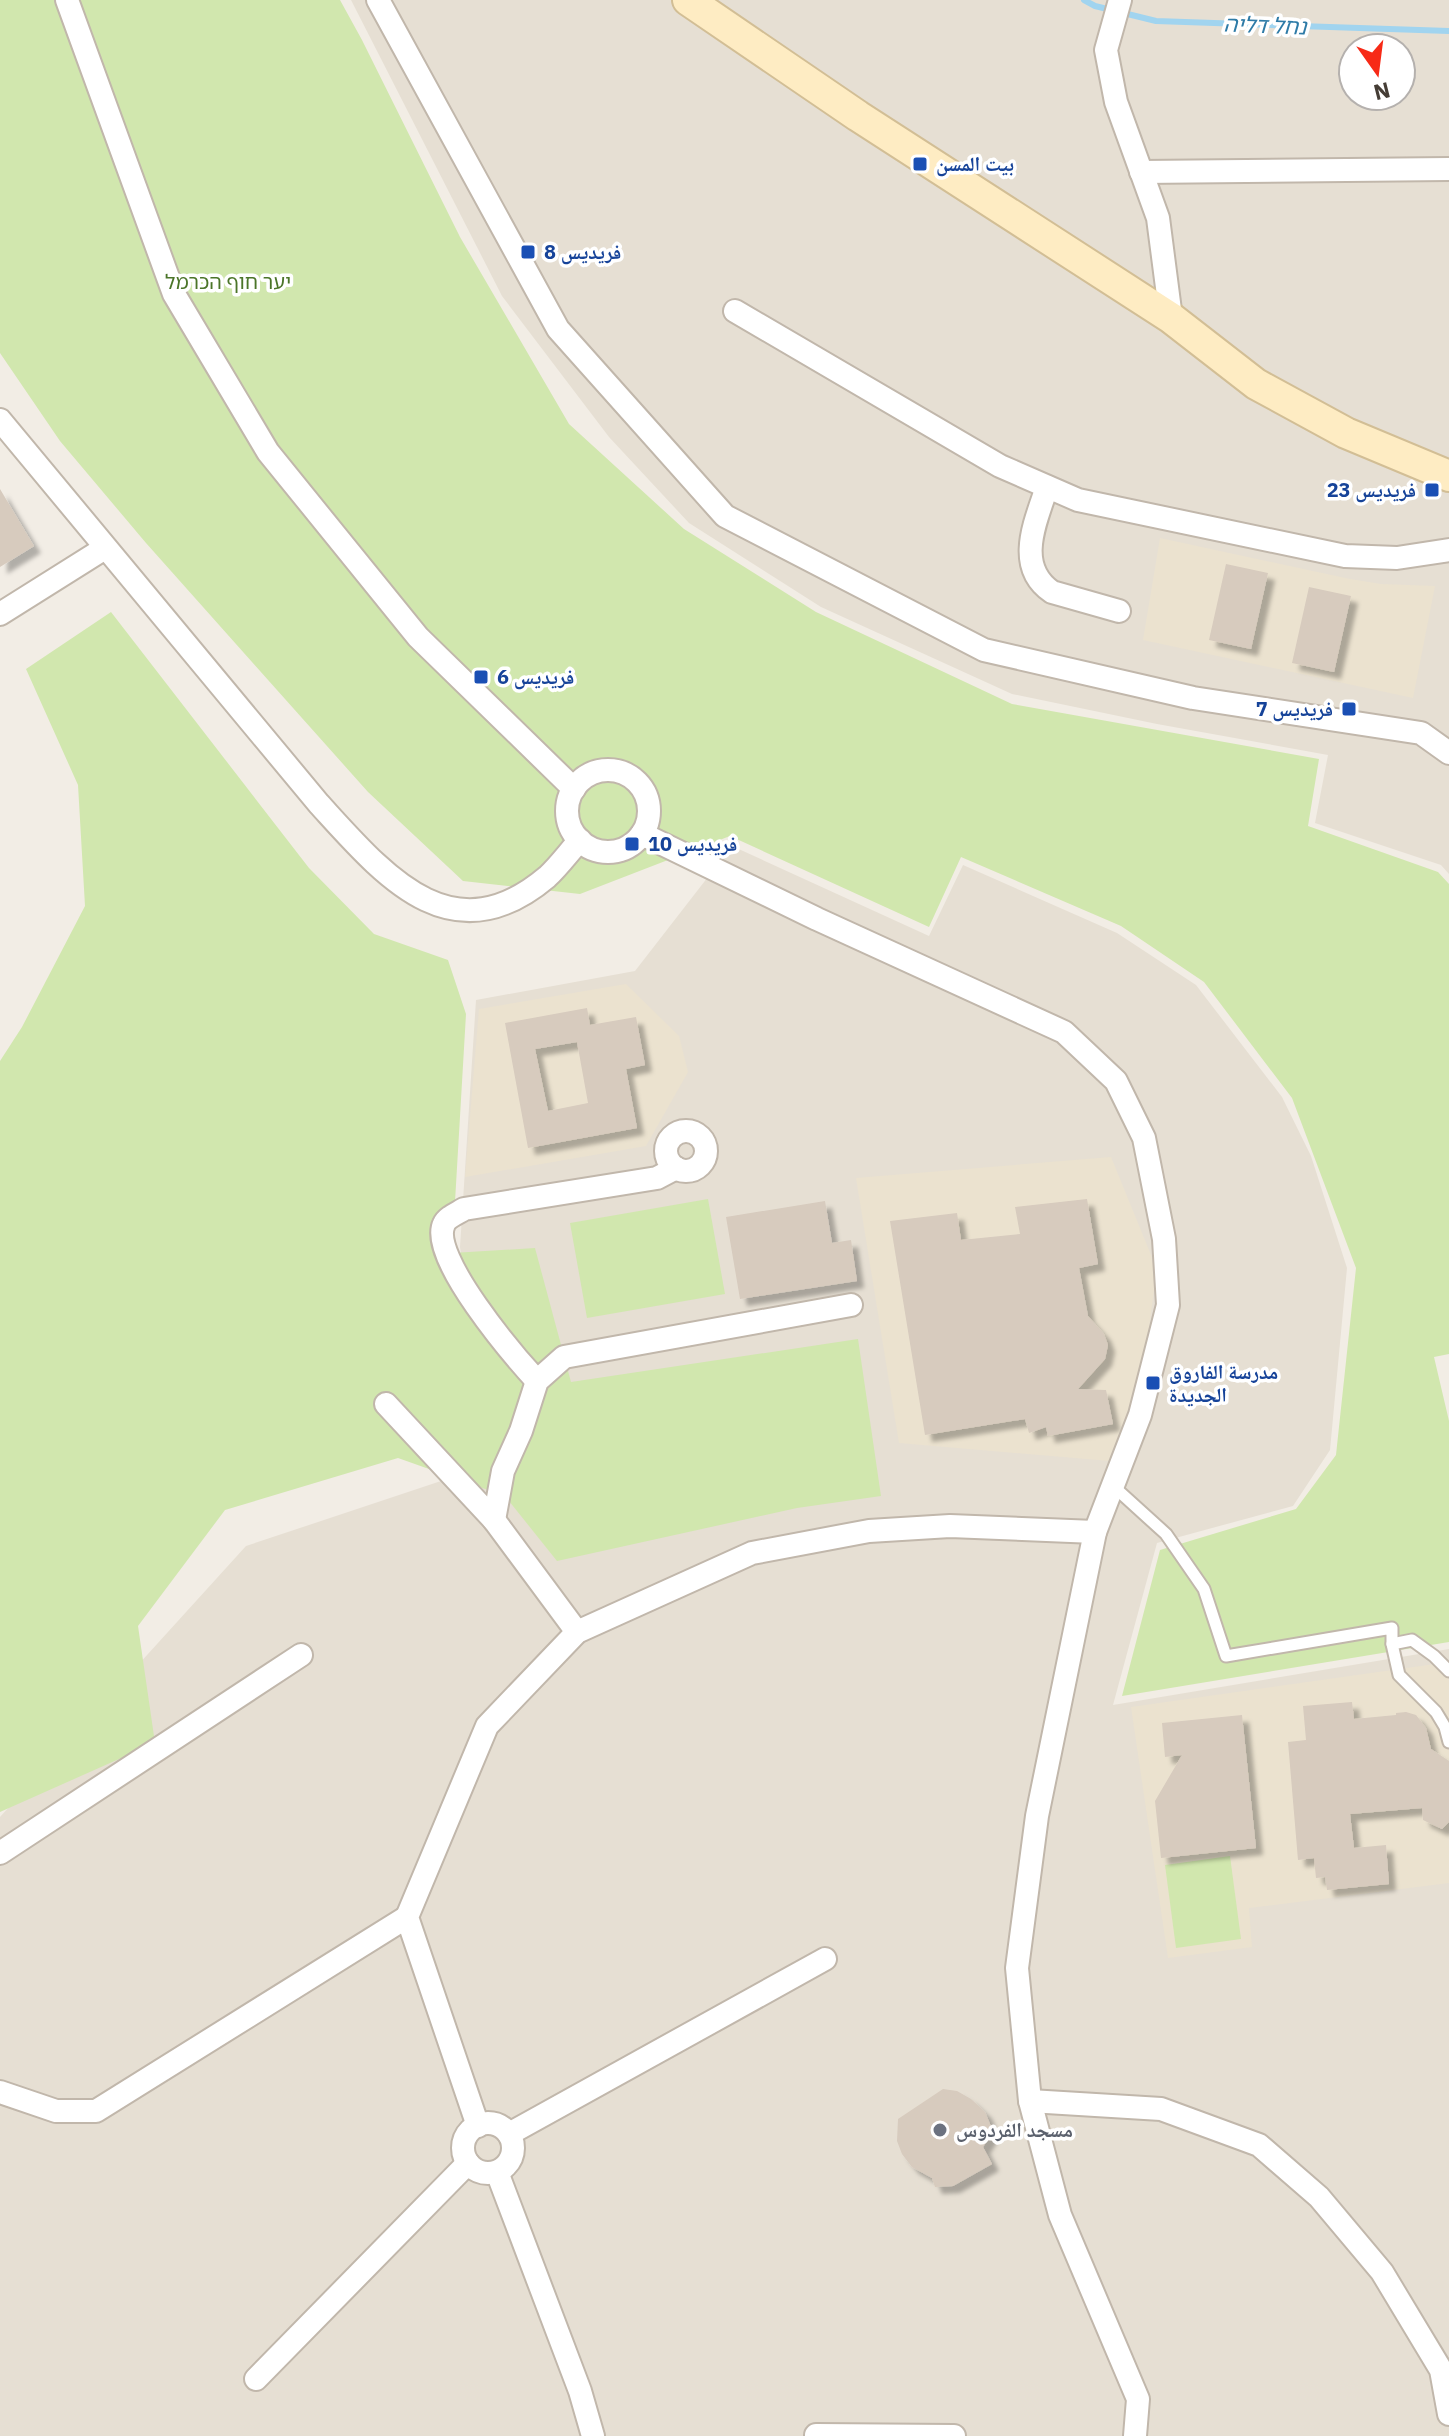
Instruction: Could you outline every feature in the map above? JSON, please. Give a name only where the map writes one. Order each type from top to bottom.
[{"type":"street","points":[[67,0],[174,294],[268,452],[418,637],[574,789]]},
{"type":"street","points":[[378,0],[558,329],[725,516],[984,650],[1193,698],[1421,733],[1449,753]]},
{"type":"street","points":[[688,0],[858,116],[1171,318],[1256,384],[1346,433],[1449,476]]},
{"type":"street","points":[[1120,0],[1106,50],[1116,102],[1158,218],[1171,318]]},
{"type":"street","points":[[1141,172],[1449,169]]},
{"type":"street","points":[[735,311],[1000,466],[1047,487],[1103,506],[1345,556],[1397,558],[1449,550]]},
{"type":"street","points":[[0,420],[354,842],[393,879],[423,900],[448,910],[477,910],[523,894],[548,876],[580,840]]},
{"type":"street","points":[[1047,487],[1029,543],[1029,556],[1037,575],[1052,592],[1119,611]]},
{"type":"street","points":[[0,614],[105,548]]},
{"type":"street","points":[[606,770],[631,777],[640,786],[649,809],[642,834],[632,844],[619,850],[605,852],[591,848],[571,829],[567,816],[568,801],[574,789],[593,772],[606,770]]},
{"type":"street","points":[[642,834],[817,919],[1064,1032],[1116,1081],[1144,1138],[1164,1239],[1168,1305],[1140,1415],[1095,1532],[1037,1816],[1017,1968],[1030,2101],[1060,2215],[1138,2399],[1135,2436]]},
{"type":"street","points":[[537,1381],[461,1285],[444,1243],[442,1228],[445,1221],[464,1209],[657,1178],[676,1168]]},
{"type":"street","points":[[494,1520],[503,1471],[521,1431],[537,1381],[564,1357],[851,1305]]},
{"type":"street","points":[[386,1404],[494,1520],[577,1632]]},
{"type":"street","points":[[0,2092],[56,2111],[96,2111],[407,1917],[487,1726],[577,1632],[752,1553],[766,1550],[869,1531],[950,1526],[1095,1532]]},
{"type":"street","points":[[0,1853],[301,1655]]},
{"type":"street","points":[[407,1917],[478,2126]]},
{"type":"street","points":[[509,2134],[825,1959]]},
{"type":"street","points":[[1030,2101],[1161,2109],[1259,2145],[1319,2197],[1382,2272],[1441,2370],[1449,2414]]},
{"type":"street","points":[[495,2124],[509,2134],[514,2148],[513,2156],[504,2168],[497,2172],[481,2173],[468,2163],[464,2142],[478,2126],[495,2124]]},
{"type":"street","points":[[256,2379],[468,2163]]},
{"type":"street","points":[[497,2172],[580,2391],[593,2436]]},
{"type":"street","points":[[816,2435],[954,2436]]},
{"type":"lane","points":[[1112,1485],[1166,1534],[1204,1589],[1226,1656],[1392,1628],[1399,1675],[1436,1712],[1449,1742]]},
{"type":"lane","points":[[1392,1644],[1412,1640],[1449,1671]]},
{"type":"shaded area","points":[[351,0],[1449,0],[1449,874],[1441,865],[1315,823],[1328,755],[1012,694],[821,607],[689,523],[609,437],[502,296]]},
{"type":"shaded area","points":[[1160,538],[1350,579],[1381,584],[1435,586],[1413,698],[1143,640]]},
{"type":"shaded area","points":[[732,846],[929,936],[963,865],[1117,933],[1196,985],[1282,1097],[1311,1156],[1347,1268],[1330,1450],[1293,1506],[1157,1543],[1113,1705],[1449,1649],[1449,2436],[0,2436],[0,1817],[246,1546],[492,1464],[460,1247],[476,1000],[635,971]]},
{"type":"shaded area","points":[[626,984],[679,1036],[688,1072],[646,1146],[465,1177],[479,1009]]},
{"type":"shaded area","points":[[1111,1157],[1151,1255],[1156,1275],[1144,1365],[1110,1461],[899,1443],[856,1178]]},
{"type":"shaded area","points":[[1435,1664],[1449,1679],[1449,1883],[1249,1908],[1252,1947],[1168,1958],[1131,1707]]},
{"type":"green space","name":"יער חוף הכרמל","points":[[0,0],[340,0],[460,237],[569,424],[684,529],[816,612],[1012,704],[1319,759],[1308,826],[1438,872],[1449,884],[1449,1354],[1434,1357],[1449,1421],[1449,1642],[1122,1696],[1160,1550],[1296,1509],[1336,1455],[1356,1268],[1292,1098],[1204,982],[1121,926],[961,857],[929,927],[730,836],[580,894],[463,881],[368,792],[146,543],[60,441],[0,353]]},
{"type":"green space","points":[[111,612],[309,868],[374,934],[448,960],[466,1014],[452,1253],[535,1248],[571,1382],[858,1339],[881,1496],[797,1508],[557,1561],[505,1496],[398,1458],[225,1510],[138,1626],[155,1743],[0,1812],[0,1061],[22,1027],[85,906],[78,785],[26,669]]},
{"type":"green space","points":[[708,1199],[725,1294],[587,1318],[570,1223]]},
{"type":"green space","points":[[1230,1856],[1241,1939],[1176,1948],[1165,1865]]},
{"type":"building","points":[[0,489],[34,546],[0,567]]},
{"type":"building","points":[[1226,564],[1268,573],[1251,649],[1209,640]]},
{"type":"building","points":[[1309,587],[1351,596],[1334,672],[1292,663]]},
{"type":"building","points":[[587,1008],[590,1025],[636,1017],[645,1065],[626,1069],[637,1128],[528,1148],[505,1023]],"holes":[[[577,1042],[588,1103],[548,1111],[535,1049]]]},
{"type":"building","points":[[1087,1199],[1098,1264],[1079,1268],[1088,1316],[1104,1334],[1108,1345],[1105,1359],[1078,1389],[1106,1390],[1113,1424],[1048,1436],[1046,1427],[1029,1433],[1025,1419],[925,1435],[890,1221],[957,1213],[961,1240],[1020,1234],[1015,1207]]},
{"type":"building","points":[[825,1201],[832,1243],[851,1240],[857,1281],[740,1299],[726,1217]]},
{"type":"building","points":[[1352,1702],[1354,1719],[1406,1712],[1416,1715],[1426,1728],[1431,1749],[1449,1761],[1449,1822],[1442,1829],[1423,1820],[1422,1808],[1350,1814],[1354,1848],[1386,1845],[1389,1884],[1327,1890],[1325,1877],[1316,1878],[1314,1858],[1298,1860],[1288,1742],[1306,1740],[1303,1706]]},
{"type":"building","points":[[1242,1715],[1256,1848],[1161,1858],[1155,1801],[1182,1755],[1165,1757],[1162,1723]]},
{"type":"building","points":[[943,2089],[957,2091],[985,2112],[993,2131],[983,2147],[992,2164],[953,2186],[935,2187],[932,2178],[912,2167],[902,2154],[897,2141],[898,2119]]},
{"type":"waterway","name":"נחל דליה","points":[[1084,0],[1095,6],[1156,21],[1449,31]]},
{"type":"place","name":"بيت المسن","points":[[920,164]]},
{"type":"place","name":"فريديس 8","points":[[528,252]]},
{"type":"place","name":"فريديس 23","points":[[1432,490]]},
{"type":"place","name":"فريديس 6","points":[[481,677]]},
{"type":"place","name":"فريديس 7","points":[[1349,709]]},
{"type":"place","name":"فريديس 10","points":[[632,844]]},
{"type":"place","name":"مدرسة الفاروق الجديدة","points":[[1153,1383]]},
{"type":"place","name":"مسجد الفردوس","points":[[940,2130]]}]
